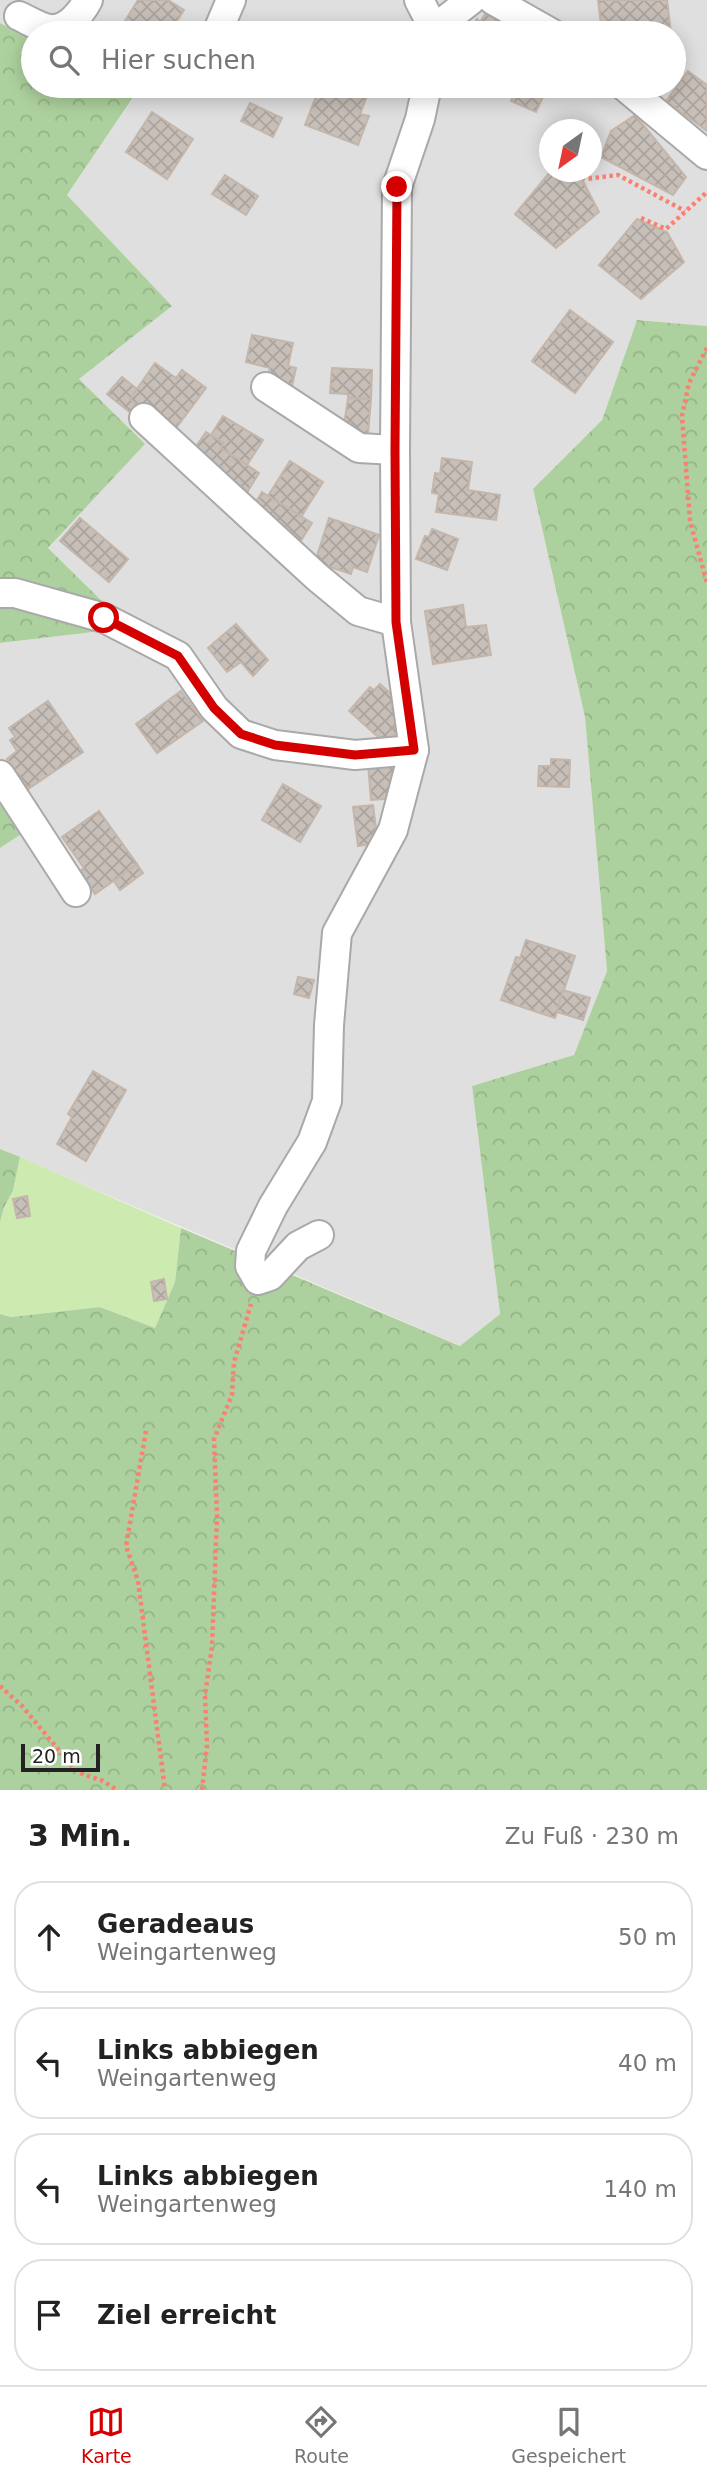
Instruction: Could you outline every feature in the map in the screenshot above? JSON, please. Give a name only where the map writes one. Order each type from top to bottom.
[{"type":"street","points":[[71,21],[81,13],[88,0]]},
{"type":"street","points":[[222,21],[231,0]]},
{"type":"street","points":[[419,0],[429,21]]},
{"type":"street","points":[[446,21],[471,0]]},
{"type":"street","points":[[492,0],[530,21]]},
{"type":"street","points":[[19,16],[31,21]]},
{"type":"street","points":[[319,1235],[298,1247],[270,1276],[258,1280],[250,1266],[251,1251],[273,1206],[312,1143],[327,1101],[329,1025],[337,933],[393,830],[414,750],[396,622],[397,187],[424,98]]},
{"type":"street","points":[[638,98],[707,155]]},
{"type":"street","points":[[266,387],[359,448],[395,450]]},
{"type":"street","points":[[144,418],[317,577],[358,611],[396,622]]},
{"type":"street","points":[[0,593],[15,593],[104,618],[178,656],[214,708],[241,734],[275,745],[355,755],[414,750]]},
{"type":"street","points":[[0,775],[76,892]]},
{"type":"path","points":[[602,177],[618,175],[685,211]]},
{"type":"path","points":[[641,218],[666,229],[707,192]]},
{"type":"path","points":[[707,348],[689,383],[681,416],[690,521],[707,583]]},
{"type":"path","points":[[202,1790],[207,1745],[205,1695],[212,1647],[217,1517],[214,1439],[232,1395],[233,1362],[246,1321]]},
{"type":"path","points":[[146,1431],[126,1546],[138,1581],[165,1790]]},
{"type":"path","points":[[0,1686],[22,1706],[76,1772],[103,1781],[117,1790]]},
{"type":"shaded area","points":[[0,0],[707,0],[707,326],[637,320],[602,420],[533,490],[585,717],[607,971],[574,1055],[472,1086],[500,1314],[461,1346],[0,1149],[0,848],[23,833],[0,794],[0,643],[93,632],[105,604],[48,548],[144,444],[79,379],[172,306],[67,195],[133,98],[686,98],[686,21],[21,21],[21,34],[0,23]]},
{"type":"green space","points":[[0,23],[21,34],[21,98],[133,98],[67,195],[172,306],[79,379],[145,444],[48,548],[105,604],[93,632],[0,643]]},
{"type":"green space","points":[[637,320],[707,326],[707,1790],[0,1790],[0,1314],[11,1317],[100,1307],[155,1328],[175,1282],[181,1228],[460,1346],[500,1314],[472,1086],[574,1055],[607,971],[585,717],[533,489],[602,420]]},
{"type":"green space","points":[[0,794],[23,833],[0,848]]},
{"type":"green space","points":[[0,1149],[20,1157],[13,1191],[4,1207],[0,1222]]},
{"type":"green space","points":[[20,1157],[181,1228],[175,1282],[155,1328],[100,1307],[11,1317],[0,1314],[0,1222],[4,1207],[13,1191]]},
{"type":"building","points":[[138,0],[168,0],[184,10],[177,21],[125,21]]},
{"type":"building","points":[[598,0],[667,0],[670,21],[601,21]]},
{"type":"building","points":[[489,8],[512,21],[481,21]]},
{"type":"building","points":[[688,71],[707,85],[707,131],[666,101],[668,98],[686,98]]},
{"type":"building","points":[[315,98],[366,98],[360,114],[369,116],[358,145],[305,125]]},
{"type":"building","points":[[512,98],[542,98],[536,112],[511,101]]},
{"type":"building","points":[[250,103],[282,118],[273,137],[241,121]]},
{"type":"building","points":[[152,112],[193,139],[167,179],[126,152]]},
{"type":"building","points":[[635,115],[686,177],[673,195],[602,158],[611,131]]},
{"type":"building","points":[[225,175],[258,196],[246,215],[212,194]]},
{"type":"building","points":[[542,182],[584,182],[599,212],[556,248],[515,214]]},
{"type":"building","points":[[637,219],[667,232],[684,262],[641,299],[599,265]]},
{"type":"building","points":[[570,310],[613,342],[575,393],[532,361]]},
{"type":"building","points":[[252,335],[293,343],[288,366],[296,368],[292,386],[267,381],[270,368],[246,362]]},
{"type":"building","points":[[155,363],[176,378],[182,370],[206,388],[173,432],[130,399]]},
{"type":"building","points":[[332,368],[372,370],[371,399],[348,398],[348,394],[330,393]]},
{"type":"building","points":[[122,377],[137,389],[130,399],[139,407],[132,414],[107,394]]},
{"type":"building","points":[[348,398],[371,399],[368,434],[354,433],[344,425]]},
{"type":"building","points":[[223,416],[263,440],[247,465],[221,448],[223,443],[211,435]]},
{"type":"building","points":[[206,432],[223,443],[221,448],[259,473],[248,491],[207,464],[211,459],[195,448]]},
{"type":"building","points":[[442,458],[472,462],[468,490],[500,495],[496,520],[436,512],[439,494],[432,493],[435,473],[440,474]]},
{"type":"building","points":[[290,461],[323,482],[301,517],[268,496]]},
{"type":"building","points":[[262,492],[312,523],[299,544],[254,505]]},
{"type":"building","points":[[80,518],[128,559],[109,582],[60,541]]},
{"type":"building","points":[[329,518],[379,535],[367,572],[353,567],[351,574],[315,562]]},
{"type":"building","points":[[432,529],[458,539],[447,570],[416,559],[425,536],[429,537]]},
{"type":"building","points":[[463,605],[466,627],[486,625],[491,655],[433,664],[425,611]]},
{"type":"building","points":[[236,624],[268,660],[253,676],[241,662],[227,672],[208,648]]},
{"type":"building","points":[[380,684],[399,701],[391,709],[406,722],[386,744],[349,711],[370,687],[374,690]]},
{"type":"building","points":[[181,691],[203,721],[157,753],[136,724]]},
{"type":"building","points":[[48,701],[83,752],[28,789],[7,759],[17,751],[10,740],[15,737],[9,728]]},
{"type":"building","points":[[551,759],[570,760],[569,787],[538,786],[539,766],[551,766]]},
{"type":"building","points":[[396,762],[399,798],[371,800],[368,764]]},
{"type":"building","points":[[283,784],[321,806],[300,842],[262,820]]},
{"type":"building","points":[[373,805],[378,843],[358,846],[353,807]]},
{"type":"building","points":[[99,811],[137,864],[95,894],[80,871],[84,868],[62,837]]},
{"type":"building","points":[[137,864],[143,873],[120,890],[114,881]]},
{"type":"building","points":[[526,940],[575,956],[555,1018],[501,1000],[516,957],[520,958]]},
{"type":"building","points":[[298,977],[314,980],[309,998],[294,994]]},
{"type":"building","points":[[563,990],[590,998],[583,1020],[557,1012]]},
{"type":"building","points":[[93,1071],[126,1090],[86,1161],[57,1144],[72,1117],[68,1114]]},
{"type":"building","points":[[27,1196],[30,1216],[17,1218],[13,1199]]},
{"type":"building","points":[[164,1279],[167,1299],[154,1301],[151,1282]]},
{"type":"route","points":[[104,618],[178,656],[214,708],[241,734],[275,745],[355,755],[414,750],[396,622],[397,187]]}]
